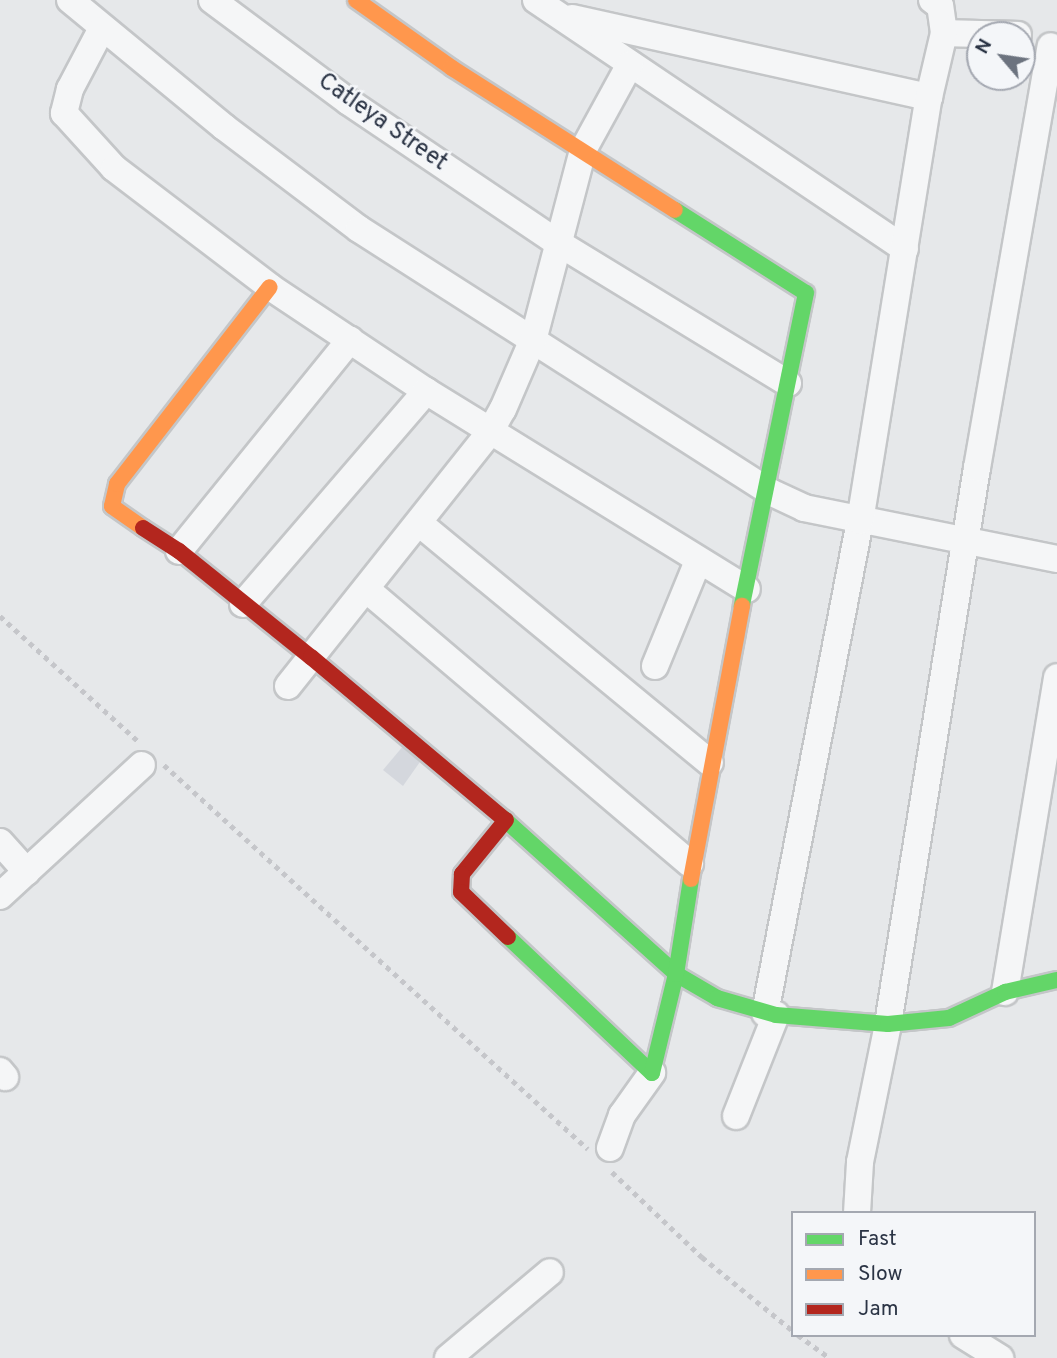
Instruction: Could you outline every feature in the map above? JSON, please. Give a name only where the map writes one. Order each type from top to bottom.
[{"type":"street","points":[[47,0],[86,10],[337,213],[534,337],[768,491],[804,508],[860,521],[1057,558]]},
{"type":"street","name":"Catleya Street","points":[[212,0],[349,102],[555,242],[788,383]]},
{"type":"street","points":[[356,0],[452,68],[806,293],[768,491],[690,864],[676,974],[652,1073],[622,1115],[605,1158]]},
{"type":"street","points":[[736,1116],[770,1014],[860,521],[929,97],[944,33],[940,6],[932,0]]},
{"type":"street","points":[[546,7],[929,97]]},
{"type":"street","points":[[546,7],[905,249]]},
{"type":"street","points":[[86,10],[65,102],[68,120],[114,168],[270,287],[349,340],[490,432],[747,589]]},
{"type":"street","points":[[944,33],[966,34]]},
{"type":"street","points":[[857,1211],[860,1162],[888,1024],[965,542],[1054,47],[1036,41]]},
{"type":"street","points":[[288,686],[490,432],[534,337],[555,242],[583,150],[630,64]]},
{"type":"street","points":[[270,287],[112,495],[112,506],[119,513],[179,551],[311,657],[506,820],[676,974],[730,1004],[770,1014],[888,1024],[949,1018],[1005,992],[1057,980]]},
{"type":"street","points":[[179,551],[349,340]]},
{"type":"street","points":[[243,604],[426,391]]},
{"type":"street","points":[[419,523],[710,763]]},
{"type":"street","points":[[655,666],[698,561]]},
{"type":"street","points":[[366,589],[690,864]]},
{"type":"street","points":[[1005,992],[1057,677]]},
{"type":"street","points":[[0,897],[146,755]]},
{"type":"street","points":[[506,820],[462,874],[461,892],[652,1073]]},
{"type":"street","points":[[0,842],[27,872]]},
{"type":"street","points":[[448,1358],[550,1272]]},
{"type":"street","points":[[966,1337],[1000,1358]]},
{"type":"path","points":[[0,616],[146,755],[605,1158],[702,1257],[791,1329]]},
{"type":"path","points":[[801,1337],[830,1358]]},
{"type":"shaded area","points":[[404,745],[422,759],[403,786],[383,770]]},
{"type":"traffic: fast","points":[[675,210],[806,293],[742,606]]},
{"type":"traffic: fast","points":[[503,818],[676,974],[717,998],[776,1015],[888,1024],[949,1018],[1005,992],[1057,980]]},
{"type":"traffic: fast","points":[[508,937],[652,1073],[676,974],[691,879]]},
{"type":"traffic: slow","points":[[356,0],[452,68],[675,210]]},
{"type":"traffic: slow","points":[[143,528],[112,506],[117,484],[270,287]]},
{"type":"traffic: slow","points":[[691,879],[742,606]]},
{"type":"traffic: jam","points":[[143,528],[179,551],[311,657],[503,818]]},
{"type":"traffic: jam","points":[[506,820],[462,874],[461,892],[508,937]]}]
